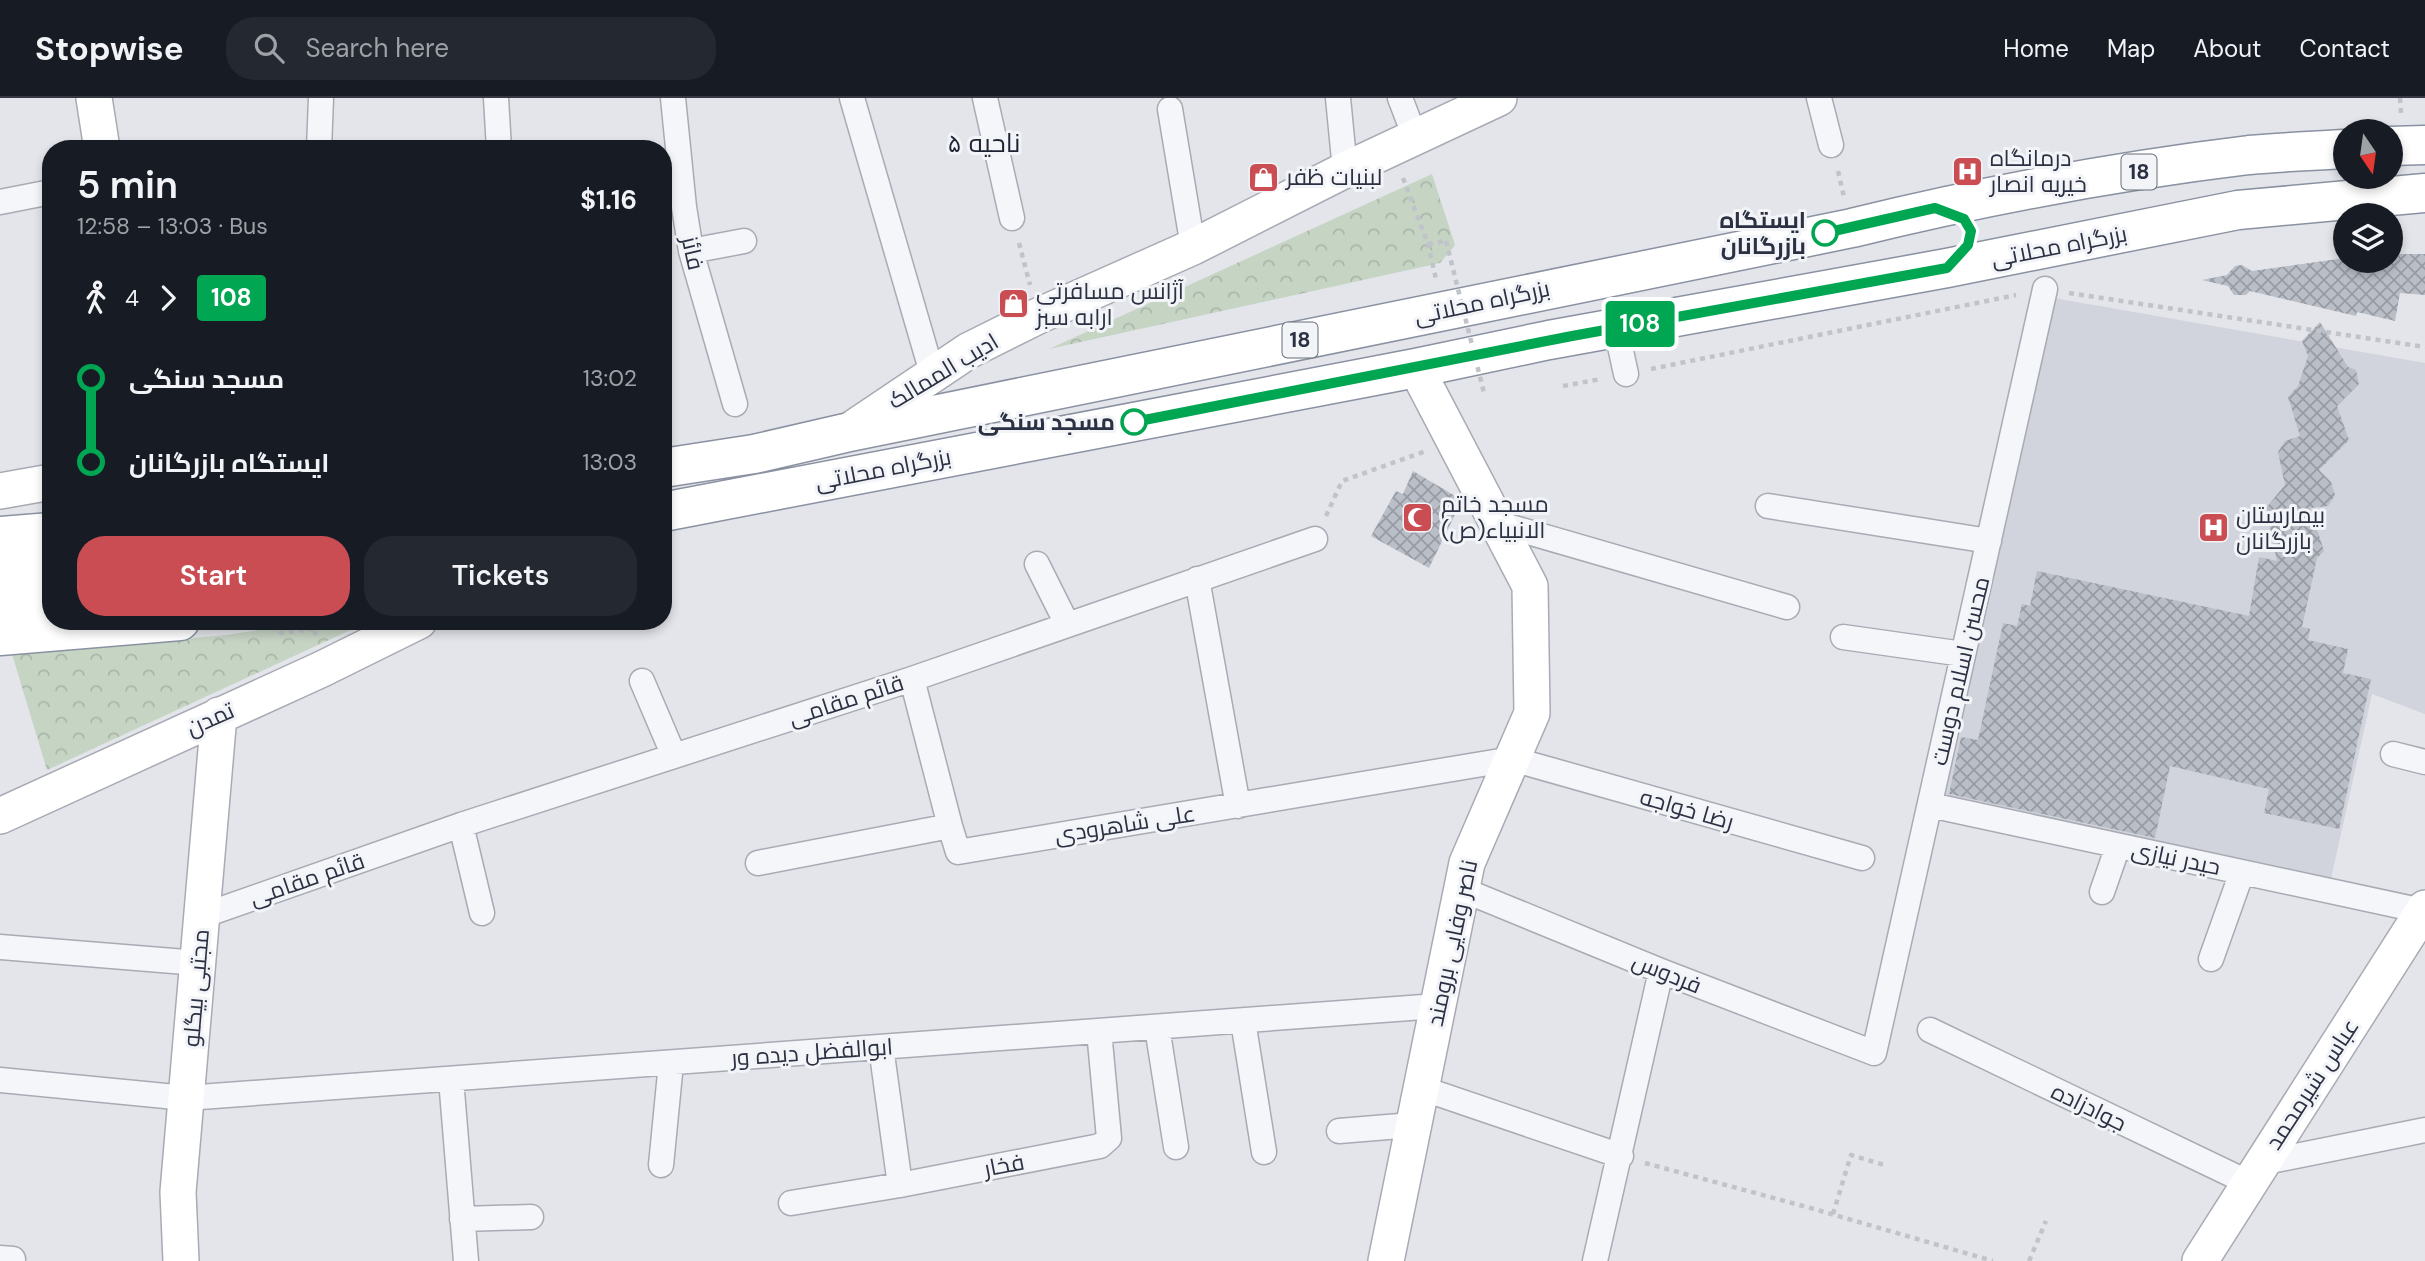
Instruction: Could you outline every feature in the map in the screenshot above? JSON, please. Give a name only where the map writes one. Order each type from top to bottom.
[{"type":"highway","points":[[2403,146],[2425,145]]},
{"type":"highway","name":"بزرگراه محلاتی","points":[[672,467],[754,454],[845,433],[1852,228],[2043,186],[2251,155],[2333,150]]},
{"type":"highway","name":"بزرگراه محلاتی","points":[[672,510],[1616,328],[1947,268],[2238,210],[2425,193]]},
{"type":"highway","points":[[1935,208],[1964,219],[1971,231],[1968,245],[1947,268]]},
{"type":"highway","points":[[0,536],[42,533]]},
{"type":"highway","points":[[0,565],[42,563]]},
{"type":"highway","points":[[0,598],[42,595]]},
{"type":"highway","points":[[0,636],[72,630]]},
{"type":"street","points":[[94,98],[101,140]]},
{"type":"street","points":[[319,140],[321,98]]},
{"type":"street","points":[[496,98],[498,140]]},
{"type":"street","name":"فائز","points":[[673,98],[691,251],[735,404]]},
{"type":"street","points":[[852,98],[932,373]]},
{"type":"street","points":[[985,98],[1012,218]]},
{"type":"street","points":[[1338,98],[1345,170]]},
{"type":"street","points":[[1400,98],[1403,142]]},
{"type":"street","name":"ادیب الممالک","points":[[845,433],[968,351],[1038,316],[1193,247],[1345,170],[1499,98]]},
{"type":"street","points":[[1819,98],[1831,145]]},
{"type":"street","points":[[1170,109],[1193,247]]},
{"type":"street","points":[[0,202],[42,194]]},
{"type":"street","points":[[691,251],[744,241]]},
{"type":"street","name":"محسن اسلام دوست","points":[[1874,1053],[2045,289]]},
{"type":"street","points":[[1616,328],[1626,374]]},
{"type":"street","name":"ناصر وفایی برومند","points":[[1386,1261],[1467,863],[1532,713],[1530,586],[1416,368]]},
{"type":"street","points":[[0,491],[42,484]]},
{"type":"street","points":[[1768,506],[1989,541]]},
{"type":"street","points":[[1497,523],[1787,607]]},
{"type":"street","name":"قائم مقامی","points":[[202,916],[461,825],[912,679],[1315,539]]},
{"type":"street","points":[[1037,565],[1067,624]]},
{"type":"street","points":[[1197,579],[1238,806]]},
{"type":"street","name":"تمدن","points":[[0,816],[322,669],[401,630]]},
{"type":"street","points":[[1843,637],[1964,654]]},
{"type":"street","points":[[758,863],[950,826],[912,679]]},
{"type":"street","points":[[642,681],[674,756]]},
{"type":"street","name":"مجتبی بیگلو","points":[[181,1261],[178,1192],[219,715]]},
{"type":"street","points":[[2393,754],[2425,762]]},
{"type":"street","name":"علی شاهرودی","points":[[950,826],[958,852],[1512,759]]},
{"type":"street","name":"رضا خواجه","points":[[1512,759],[1862,858]]},
{"type":"street","name":"حیدر نیازی","points":[[1930,805],[2424,910]]},
{"type":"street","points":[[461,825],[482,913]]},
{"type":"street","points":[[2102,892],[2118,846]]},
{"type":"street","points":[[2211,959],[2242,872]]},
{"type":"street","name":"فردوس","points":[[1461,889],[1661,971],[1874,1053]]},
{"type":"street","name":"عباس شیرمحمد","points":[[2200,1261],[2424,910]]},
{"type":"street","points":[[0,947],[198,963]]},
{"type":"street","points":[[1595,1261],[1661,971]]},
{"type":"street","name":"ابوالفضل دیده ور","points":[[0,1080],[186,1098],[1437,1006]]},
{"type":"street","points":[[1243,1021],[1264,1152]]},
{"type":"street","points":[[1157,1027],[1176,1147]]},
{"type":"street","name":"جوادزاده","points":[[1930,1030],[2255,1173]]},
{"type":"street","name":"فخار","points":[[791,1203],[1100,1146],[1109,1138],[1099,1031]]},
{"type":"street","points":[[881,1047],[900,1185]]},
{"type":"street","points":[[661,1166],[671,1063]]},
{"type":"street","points":[[451,1079],[466,1261]]},
{"type":"street","points":[[1421,1088],[1620,1156]]},
{"type":"street","points":[[1339,1131],[1412,1125]]},
{"type":"street","points":[[2255,1173],[2425,1130]]},
{"type":"street","points":[[462,1219],[531,1217]]},
{"type":"path","points":[[1403,142],[1442,311]]},
{"type":"path","points":[[1831,145],[1852,228]]},
{"type":"path","points":[[1012,218],[1038,316]]},
{"type":"path","points":[[1428,244],[1446,240],[1484,393]]},
{"type":"path","points":[[1563,386],[2045,289],[2425,347]]},
{"type":"path","points":[[1315,539],[1342,481],[1453,442]]},
{"type":"path","points":[[281,630],[281,633],[306,630]]},
{"type":"path","points":[[1833,1214],[1851,1155],[1884,1165]]},
{"type":"path","points":[[1620,1156],[1993,1261]]},
{"type":"path","points":[[2029,1261],[2046,1221]]},
{"type":"shaded area","name":"بیمارستان بازرگانان","points":[[2048,297],[2425,363],[2425,714],[2372,694],[2330,883],[1944,801]]},
{"type":"green space","points":[[1432,174],[1455,245],[1440,263],[1049,349]]},
{"type":"green space","points":[[258,630],[350,630],[47,770],[12,654]]},
{"type":"building","points":[[2403,254],[2425,254],[2425,295],[2400,293],[2395,321],[2357,312],[2356,316],[2250,291],[2246,295],[2234,295],[2228,286],[2202,280],[2227,275],[2235,266],[2242,265],[2252,271],[2333,260],[2333,273],[2403,273]]},
{"type":"building","points":[[2320,322],[2348,367],[2356,370],[2359,384],[2337,406],[2349,440],[2319,470],[2331,482],[2335,495],[2328,506],[2310,508],[2324,551],[2317,558],[2302,627],[2310,629],[2308,640],[2348,649],[2343,673],[2371,679],[2339,829],[2264,813],[2269,789],[2170,766],[2155,838],[1949,794],[1961,737],[1978,740],[2003,623],[2017,626],[2022,604],[2030,606],[2037,571],[2249,616],[2259,557],[2277,561],[2266,508],[2285,485],[2278,452],[2285,441],[2300,436],[2288,397],[2298,386],[2308,356],[2302,341]]},
{"type":"building","name":"مسجد خاتم الانبیاء(ص)","points":[[1413,471],[1462,500],[1429,568],[1371,536],[1396,491],[1403,494]]},
{"type":"bus line","name":"108","points":[[1134,422],[1572,336],[1947,268],[1968,245],[1971,231],[1964,219],[1935,208],[1825,233]]},
{"type":"place","name":"درمانگاه خیریه انصار","points":[[1967,171]]},
{"type":"place","name":"لبنیات ظفر","points":[[1263,177]]},
{"type":"place","name":"ایستگاه بازرگانان","points":[[1825,233]]},
{"type":"place","name":"آژانس مسافرتی ارابه سبز","points":[[1013,304]]},
{"type":"place","name":"مسجد سنگی","points":[[1134,422]]},
{"type":"place","name":"مسجد خاتم الانبیاء(ص)","points":[[1418,517]]},
{"type":"place","name":"بیمارستان بازرگانان","points":[[2213,528]]},
{"type":"district","name":"ناحیه ۵","points":[[984,143]]}]
